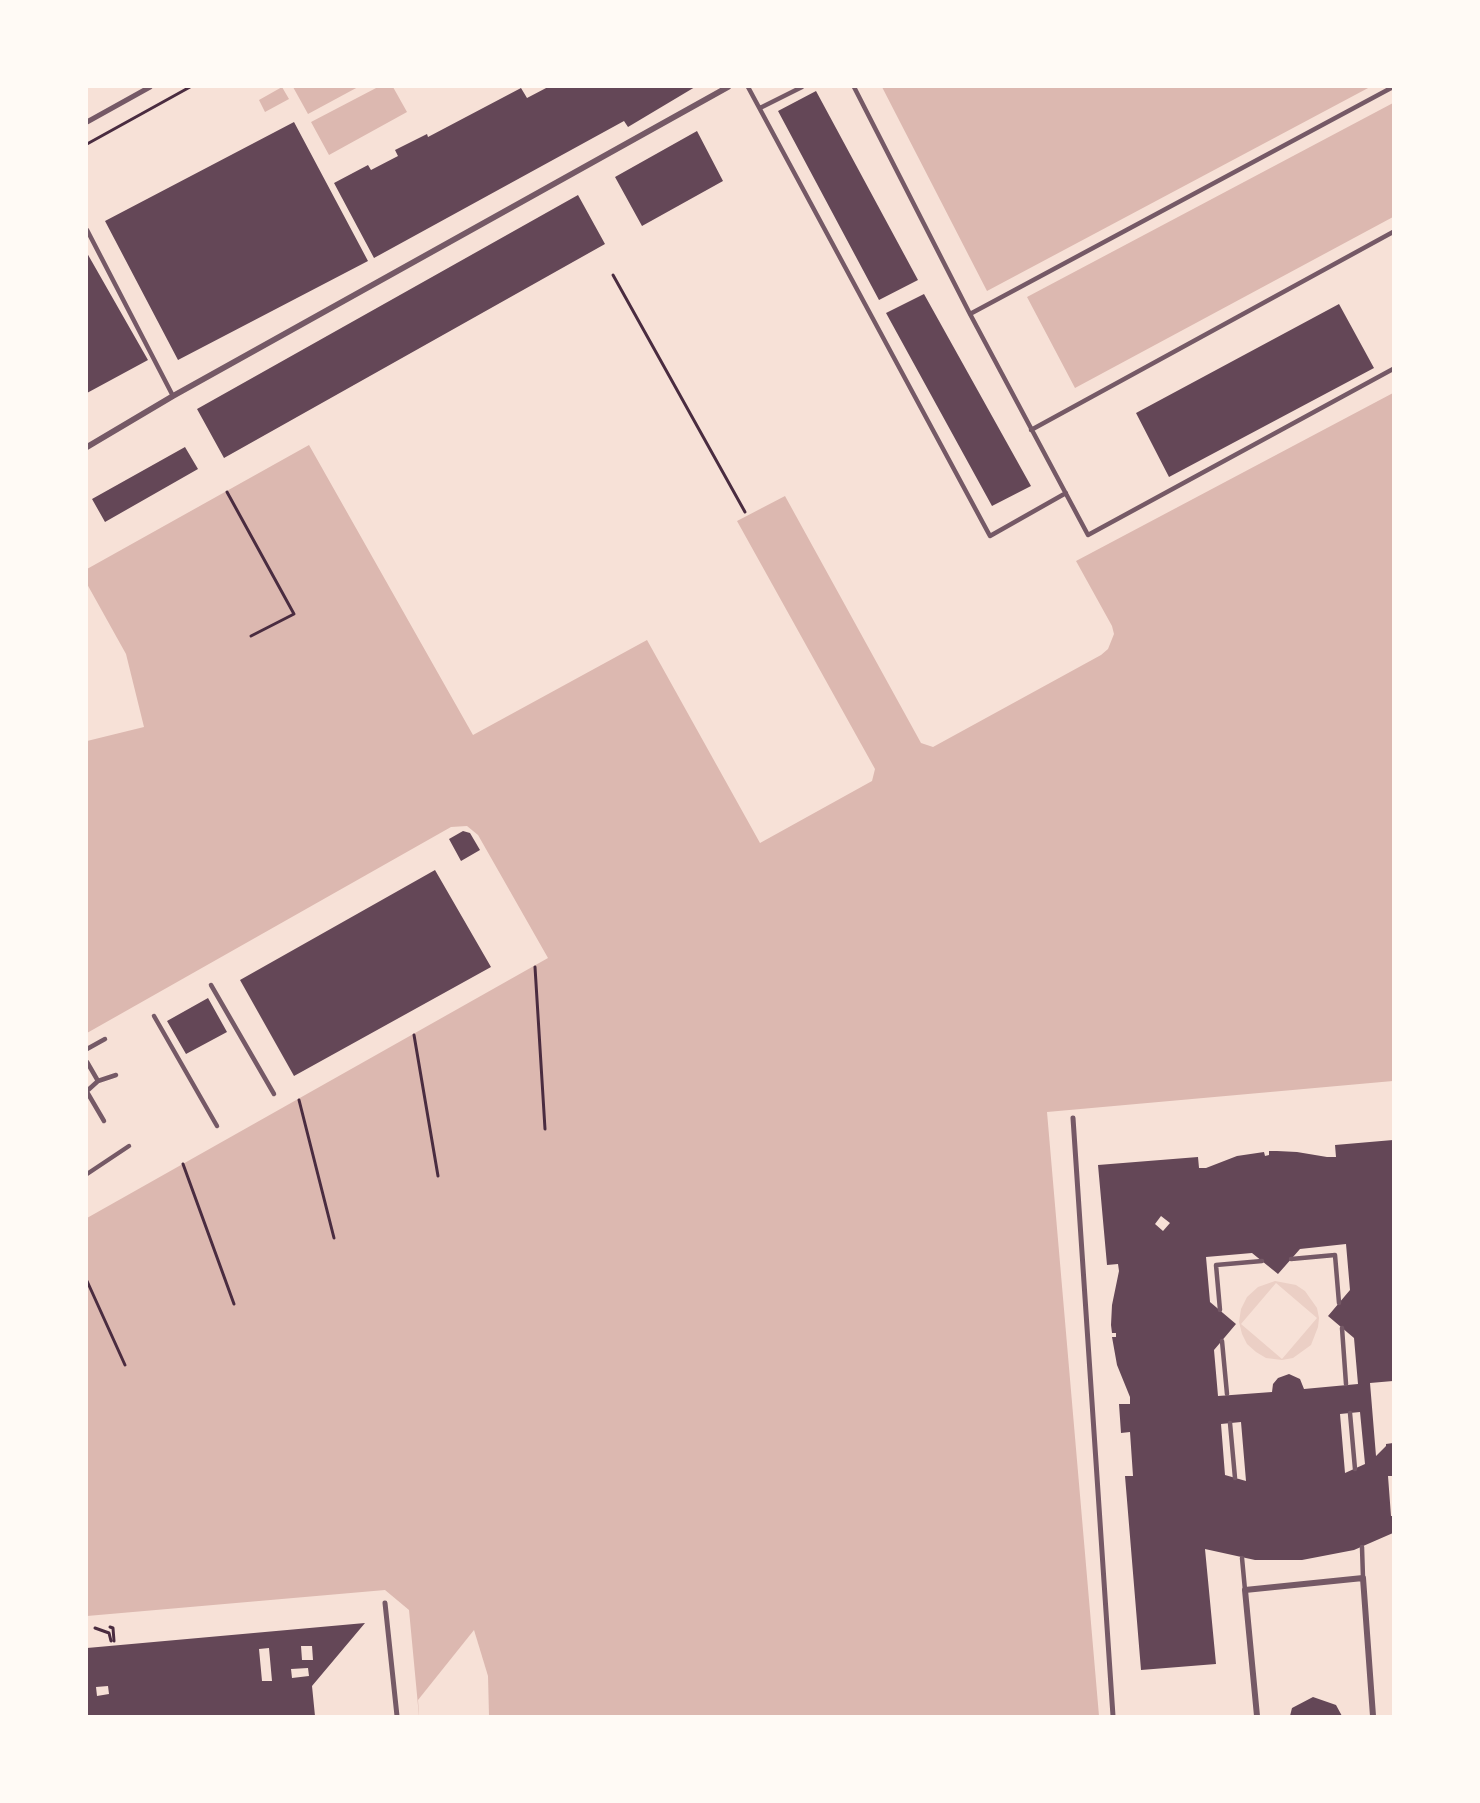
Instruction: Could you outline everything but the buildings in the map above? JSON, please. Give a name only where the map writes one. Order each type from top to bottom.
[{"type":"street","points":[[87,122],[150,87]]},
{"type":"street","points":[[87,447],[174,396],[728,87]]},
{"type":"street","points":[[1073,1118],[1113,1716]]},
{"type":"street","points":[[1257,1716],[1245,1590],[1363,1578],[1373,1716]]},
{"type":"street","points":[[385,1604],[398,1716]]},
{"type":"lane","points":[[748,87],[990,537],[1066,493]]},
{"type":"lane","points":[[760,108],[802,87]]},
{"type":"lane","points":[[854,87],[970,314],[1088,535],[1393,369]]},
{"type":"lane","points":[[970,314],[1393,87]]},
{"type":"lane","points":[[87,230],[174,396]]},
{"type":"lane","points":[[1031,430],[1393,232]]},
{"type":"lane","points":[[211,985],[273,1094]]},
{"type":"lane","points":[[154,1016],[217,1126]]},
{"type":"lane","points":[[87,1049],[105,1040]]},
{"type":"lane","points":[[87,1062],[98,1081]]},
{"type":"lane","points":[[104,1121],[87,1091],[98,1081],[116,1075]]},
{"type":"lane","points":[[87,1174],[129,1146]]},
{"type":"lane","points":[[1291,1258],[1335,1254],[1340,1303]]},
{"type":"lane","points":[[1220,1310],[1216,1265],[1262,1261]]},
{"type":"lane","points":[[1342,1328],[1347,1384]]},
{"type":"lane","points":[[1222,1341],[1227,1395]]},
{"type":"lane","points":[[1350,1413],[1355,1469]]},
{"type":"lane","points":[[1230,1423],[1235,1478]]},
{"type":"lane","points":[[1362,1547],[1363,1578]]},
{"type":"lane","points":[[1242,1558],[1245,1590]]},
{"type":"path","points":[[87,144],[190,87]]},
{"type":"path","points":[[613,275],[745,512]]},
{"type":"path","points":[[227,492],[294,614],[251,636]]},
{"type":"path","points":[[535,967],[545,1129]]},
{"type":"path","points":[[414,1035],[438,1176]]},
{"type":"path","points":[[299,1100],[334,1238]]},
{"type":"path","points":[[183,1164],[234,1304]]},
{"type":"path","points":[[87,1281],[125,1365]]},
{"type":"path","points":[[95,1628],[109,1633],[112,1641],[113,1628],[110,1627]]},
{"type":"shaded area","points":[[282,87],[289,99],[265,112],[259,100]]},
{"type":"shaded area","points":[[293,87],[358,87],[308,114]]},
{"type":"shaded area","points":[[378,87],[393,87],[407,112],[329,155],[311,122]]},
{"type":"shaded area","points":[[882,87],[1370,87],[987,291]]},
{"type":"shaded area","points":[[1393,103],[1393,217],[1075,388],[1027,297]]},
{"type":"shaded area","points":[[1393,393],[1393,1081],[1047,1112],[1099,1716],[419,1716],[409,1610],[385,1590],[87,1616],[87,1218],[548,958],[478,835],[467,826],[451,827],[87,1033],[87,741],[144,727],[126,654],[87,584],[87,569],[309,445],[473,735],[647,640],[760,843],[872,781],[875,769],[737,521],[785,496],[921,743],[933,747],[1101,655],[1108,649],[1114,634],[1112,626],[1076,561]]},
{"type":"shaded area","points":[[1275,1281],[1296,1285],[1305,1291],[1317,1308],[1318,1327],[1311,1345],[1293,1358],[1282,1360],[1266,1358],[1247,1344],[1242,1334],[1239,1322],[1241,1309],[1247,1297],[1258,1287]],"holes":[[[1276,1283],[1317,1318],[1282,1359],[1241,1324]]]},
{"type":"pier","points":[[474,1630],[488,1676],[489,1716],[419,1716],[418,1700]]}]
